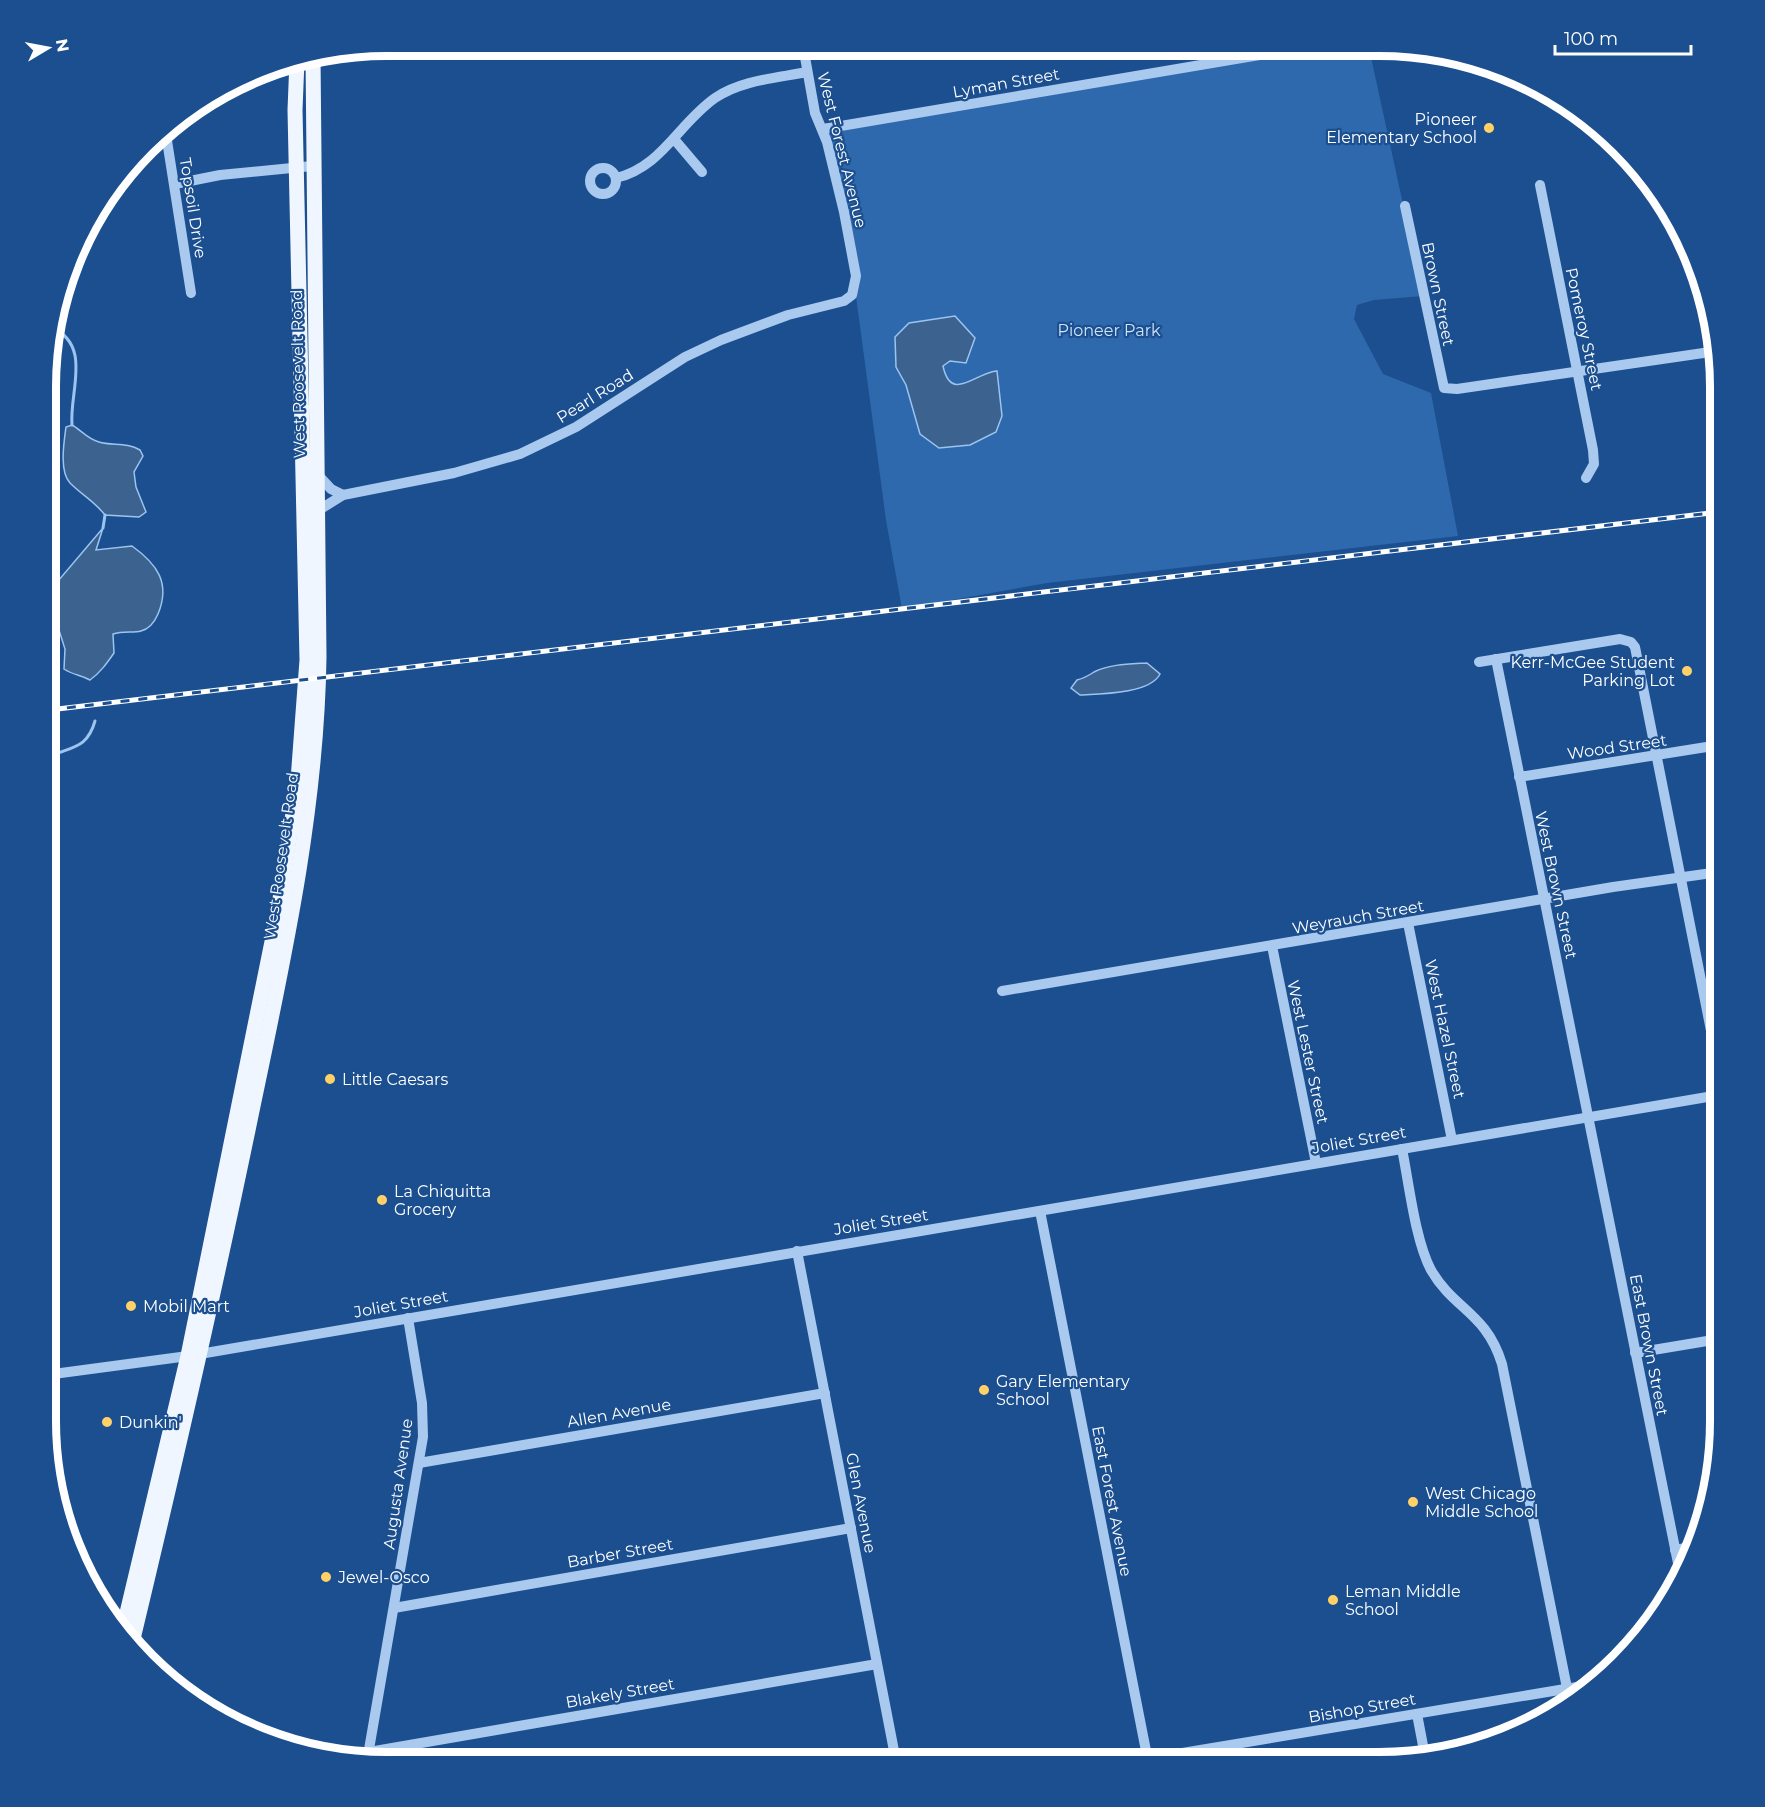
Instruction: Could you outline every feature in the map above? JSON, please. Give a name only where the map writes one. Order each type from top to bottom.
[{"type":"main road","name":"West Roosevelt Road","points":[[134,1634],[286,950],[303,847],[319,692],[319,510],[312,165],[313,64]]},
{"type":"main road","name":"West Roosevelt Road","points":[[125,1623],[195,1354],[282,891],[294,814],[307,679],[296,167],[297,68]]},
{"type":"street","name":"West Forest Avenue","points":[[804,55],[815,113],[823,129],[834,168],[856,276],[852,295]]},
{"type":"street","name":"Lyman Street","points":[[823,129],[1260,55]]},
{"type":"street","points":[[616,178],[651,163],[705,105],[730,90],[807,72]]},
{"type":"street","name":"Topsoil Drive","points":[[167,139],[191,293]]},
{"type":"street","points":[[674,139],[702,171]]},
{"type":"street","points":[[175,184],[312,165]]},
{"type":"street","name":"Pomeroy Street","points":[[1539,185],[1578,371],[1594,464],[1586,478]]},
{"type":"street","name":"Brown Street","points":[[1405,206],[1444,388],[1578,371]]},
{"type":"street","name":"Pearl Road","points":[[319,510],[343,495],[454,474],[520,454],[576,427],[694,353],[762,325],[844,301],[852,295]]},
{"type":"street","points":[[1578,371],[1708,352]]},
{"type":"street","points":[[318,475],[331,489],[343,495]]},
{"type":"street","points":[[1479,662],[1620,639],[1631,642],[1637,652],[1710,1025]]},
{"type":"street","name":"West Brown Street","points":[[1496,659],[1588,1117]]},
{"type":"street","name":"Wood Street","points":[[1519,777],[1657,757],[1710,747]]},
{"type":"street","name":"Weyrauch Street","points":[[1002,991],[1613,887],[1710,873]]},
{"type":"street","name":"West Hazel Street","points":[[1408,923],[1452,1140]]},
{"type":"street","name":"West Lester Street","points":[[1272,946],[1316,1163]]},
{"type":"street","name":"Joliet Street","points":[[56,1374],[195,1354],[1710,1097]]},
{"type":"street","name":"East Brown Street","points":[[1588,1117],[1677,1562]]},
{"type":"street","points":[[1402,1149],[1422,1245],[1431,1268],[1450,1295],[1484,1324],[1498,1351],[1567,1688]]},
{"type":"street","name":"East Forest Avenue","points":[[1040,1211],[1145,1752]]},
{"type":"street","name":"Glen Avenue","points":[[797,1251],[894,1752]]},
{"type":"street","name":"Augusta Avenue","points":[[369,1751],[419,1463],[423,1413],[408,1318]]},
{"type":"street","points":[[1635,1353],[1710,1340]]},
{"type":"street","name":"Allen Avenue","points":[[419,1463],[825,1393]]},
{"type":"street","name":"Barber Street","points":[[394,1608],[851,1528]]},
{"type":"street","points":[[1675,1550],[1683,1548]]},
{"type":"street","name":"Blakely Street","points":[[395,1752],[878,1664]]},
{"type":"street","name":"Bishop Street","points":[[1194,1752],[1575,1687]]},
{"type":"street","points":[[1417,1714],[1424,1749]]},
{"type":"green space","name":"Pioneer Park","points":[[1260,55],[1371,55],[1423,296],[1374,300],[1357,305],[1354,319],[1383,374],[1431,393],[1458,536],[1047,583],[902,609],[886,520],[855,289],[823,129]]},
{"type":"shaded area","points":[[955,316],[975,338],[966,363],[950,361],[943,366],[947,377],[952,383],[958,385],[997,371],[1002,416],[996,432],[970,445],[939,448],[920,434],[906,385],[896,367],[895,337],[909,323]]},
{"type":"shaded area","points":[[72,425],[95,441],[130,446],[140,450],[143,456],[134,472],[136,487],[146,512],[139,517],[105,515],[70,483],[64,471],[63,456],[66,427]]},
{"type":"shaded area","points":[[103,528],[96,550],[132,546],[141,553],[155,567],[159,575],[163,593],[162,603],[149,627],[138,632],[113,634],[114,653],[90,680],[64,669],[65,649],[56,621],[58,581]]},
{"type":"shaded area","points":[[1147,663],[1160,674],[1155,681],[1146,686],[1124,692],[1080,695],[1071,688],[1077,680],[1106,667]]},
{"type":"waterway","points":[[60,333],[72,345],[75,357],[72,425]]},
{"type":"waterway","points":[[103,528],[105,515]]},
{"type":"waterway","points":[[56,754],[83,742],[88,737],[95,721]]},
{"type":"railway","points":[[56,709],[1710,513]]},
{"type":"place","name":"Pioneer Elementary School","points":[[1489,128]]},
{"type":"place","name":"Kerr-McGee Student Parking Lot","points":[[1687,671]]},
{"type":"place","name":"Little Caesars","points":[[330,1079]]},
{"type":"place","name":"La Chiquitta Grocery","points":[[382,1200]]},
{"type":"place","name":"Mobil Mart","points":[[131,1306]]},
{"type":"place","name":"Gary Elementary School","points":[[984,1390]]},
{"type":"place","name":"Dunkin'","points":[[107,1422]]},
{"type":"place","name":"West Chicago Middle School","points":[[1413,1502]]},
{"type":"place","name":"Jewel-Osco","points":[[326,1577]]},
{"type":"place","name":"Leman Middle School","points":[[1333,1600]]}]
